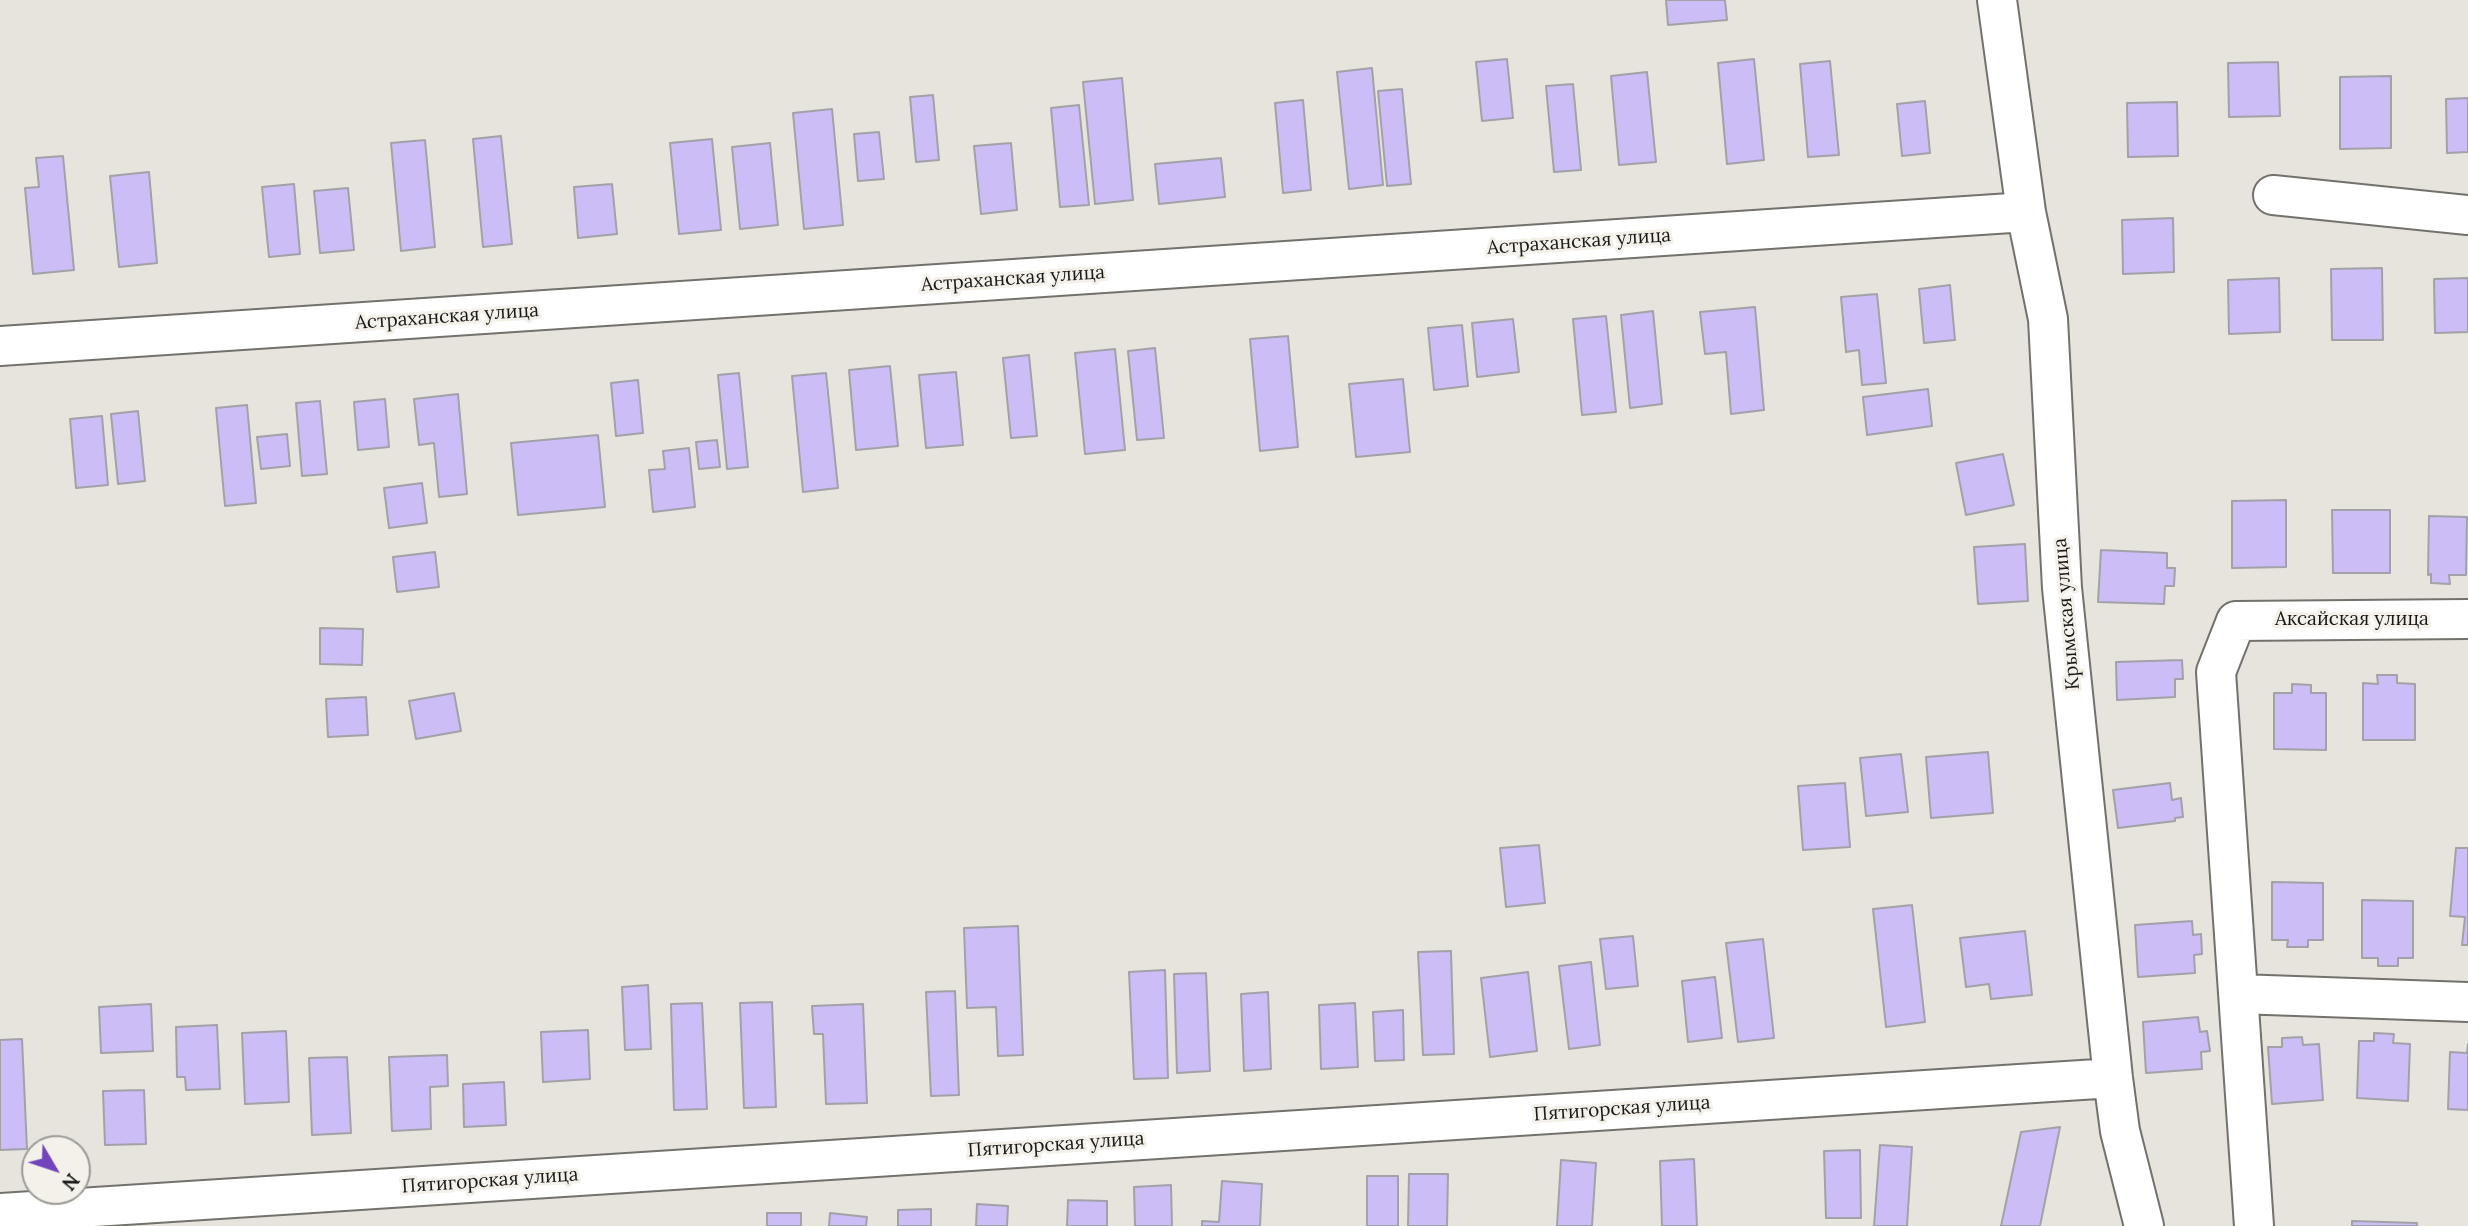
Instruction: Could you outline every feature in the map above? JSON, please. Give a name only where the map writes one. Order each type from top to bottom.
[{"type":"street","name":"Крымская улица","points":[[1997,0],[2026,212],[2048,319],[2062,588],[2113,1077],[2120,1131],[2144,1226]]},
{"type":"street","points":[[2273,195],[2468,215]]},
{"type":"street","name":"Астраханская улица","points":[[0,346],[2026,212]]},
{"type":"street","name":"Аксайская улица","points":[[2238,994],[2216,672],[2236,621],[2468,619]]},
{"type":"street","points":[[2253,1226],[2238,994],[2468,1002]]},
{"type":"street","name":"Пятигорская улица","points":[[0,1213],[2113,1077]]},
{"type":"building","points":[[1666,0],[1725,0],[1727,20],[1668,25]]},
{"type":"building","points":[[1507,59],[1513,118],[1482,121],[1476,62]]},
{"type":"building","points":[[1754,59],[1764,160],[1727,164],[1718,63]]},
{"type":"building","points":[[1830,61],[1839,155],[1808,157],[1800,64]]},
{"type":"building","points":[[2278,62],[2280,116],[2229,117],[2228,63]]},
{"type":"building","points":[[1372,68],[1383,185],[1349,189],[1337,72]]},
{"type":"building","points":[[1647,72],[1656,162],[1619,165],[1611,76]]},
{"type":"building","points":[[2391,76],[2391,148],[2340,149],[2340,77]]},
{"type":"building","points":[[1122,78],[1133,200],[1095,204],[1083,82]]},
{"type":"building","points":[[1573,84],[1581,170],[1554,172],[1546,86]]},
{"type":"building","points":[[1402,89],[1411,184],[1387,186],[1378,91]]},
{"type":"building","points":[[933,95],[939,160],[916,162],[910,97]]},
{"type":"building","points":[[2468,98],[2468,152],[2447,153],[2446,99]]},
{"type":"building","points":[[1303,100],[1311,190],[1283,193],[1275,103]]},
{"type":"building","points":[[1925,101],[1930,153],[1902,156],[1897,104]]},
{"type":"building","points":[[2177,102],[2178,156],[2128,157],[2127,103]]},
{"type":"building","points":[[1079,105],[1089,205],[1060,207],[1051,108]]},
{"type":"building","points":[[832,109],[843,225],[804,229],[793,113]]},
{"type":"building","points":[[879,132],[884,179],[858,181],[854,134]]},
{"type":"building","points":[[501,136],[512,244],[483,247],[473,139]]},
{"type":"building","points":[[712,139],[721,230],[679,234],[670,143]]},
{"type":"building","points":[[425,140],[435,247],[401,251],[391,143]]},
{"type":"building","points":[[770,143],[778,225],[740,229],[732,147]]},
{"type":"building","points":[[1011,143],[1017,210],[981,214],[974,146]]},
{"type":"building","points":[[63,156],[74,270],[33,274],[25,188],[39,187],[36,158]]},
{"type":"building","points":[[1221,158],[1225,197],[1159,204],[1155,164]]},
{"type":"building","points":[[149,172],[157,263],[119,267],[110,176]]},
{"type":"building","points":[[294,184],[300,254],[269,257],[262,187]]},
{"type":"building","points":[[612,184],[617,234],[578,238],[574,187]]},
{"type":"building","points":[[348,188],[354,250],[320,253],[314,191]]},
{"type":"building","points":[[2173,218],[2174,272],[2123,274],[2122,220]]},
{"type":"building","points":[[2382,268],[2383,340],[2332,340],[2331,269]]},
{"type":"building","points":[[2279,278],[2280,332],[2229,334],[2228,280]]},
{"type":"building","points":[[2468,278],[2468,332],[2435,333],[2434,279]]},
{"type":"building","points":[[1950,285],[1955,340],[1924,343],[1919,289]]},
{"type":"building","points":[[1877,294],[1886,383],[1862,385],[1859,350],[1846,352],[1841,297]]},
{"type":"building","points":[[1755,307],[1764,410],[1731,414],[1726,352],[1705,354],[1700,312]]},
{"type":"building","points":[[1653,311],[1662,404],[1630,408],[1621,315]]},
{"type":"building","points":[[1606,316],[1616,412],[1582,415],[1573,319]]},
{"type":"building","points":[[1513,319],[1519,372],[1477,377],[1472,323]]},
{"type":"building","points":[[1462,325],[1468,386],[1434,390],[1428,328]]},
{"type":"building","points":[[1288,336],[1298,447],[1260,451],[1250,339]]},
{"type":"building","points":[[1155,348],[1164,438],[1137,440],[1128,351]]},
{"type":"building","points":[[1115,349],[1125,450],[1085,454],[1075,353]]},
{"type":"building","points":[[1029,355],[1037,436],[1011,438],[1003,358]]},
{"type":"building","points":[[890,366],[898,446],[856,450],[849,370]]},
{"type":"building","points":[[956,372],[963,445],[926,448],[919,375]]},
{"type":"building","points":[[739,373],[748,467],[727,469],[718,375]]},
{"type":"building","points":[[826,373],[838,488],[803,492],[792,376]]},
{"type":"building","points":[[1403,379],[1410,452],[1356,457],[1349,384]]},
{"type":"building","points":[[638,380],[643,433],[616,436],[611,383]]},
{"type":"building","points":[[1928,389],[1932,426],[1867,435],[1863,397]]},
{"type":"building","points":[[458,394],[467,494],[439,497],[434,443],[419,445],[414,399]]},
{"type":"building","points":[[385,399],[389,447],[358,450],[354,402]]},
{"type":"building","points":[[320,401],[327,474],[302,476],[296,403]]},
{"type":"building","points":[[247,405],[256,503],[225,506],[216,408]]},
{"type":"building","points":[[138,411],[145,481],[118,484],[111,414]]},
{"type":"building","points":[[102,416],[108,485],[76,488],[70,419]]},
{"type":"building","points":[[287,434],[290,466],[261,469],[257,437]]},
{"type":"building","points":[[598,435],[605,507],[518,515],[511,443]]},
{"type":"building","points":[[717,440],[720,467],[699,469],[696,442]]},
{"type":"building","points":[[689,448],[695,507],[653,512],[649,470],[665,469],[663,451]]},
{"type":"building","points":[[2003,454],[2014,505],[1966,515],[1956,463]]},
{"type":"building","points":[[422,483],[427,523],[389,528],[384,488]]},
{"type":"building","points":[[2286,500],[2286,567],[2232,568],[2232,501]]},
{"type":"building","points":[[2332,510],[2390,510],[2390,573],[2333,573]]},
{"type":"building","points":[[2429,516],[2467,517],[2466,575],[2449,575],[2450,584],[2431,583],[2431,574],[2428,575]]},
{"type":"building","points":[[2025,544],[2028,601],[1978,604],[1974,547]]},
{"type":"building","points":[[2101,550],[2167,553],[2167,568],[2175,568],[2174,586],[2165,586],[2164,604],[2098,602]]},
{"type":"building","points":[[435,552],[439,587],[397,592],[393,557]]},
{"type":"building","points":[[320,628],[363,629],[362,665],[320,664]]},
{"type":"building","points":[[2182,660],[2183,679],[2175,679],[2175,697],[2117,700],[2116,662]]},
{"type":"building","points":[[2377,675],[2397,675],[2397,683],[2415,684],[2415,740],[2363,740],[2363,683],[2378,684]]},
{"type":"building","points":[[2292,684],[2311,685],[2311,693],[2326,693],[2326,750],[2274,749],[2274,693],[2292,693]]},
{"type":"building","points":[[454,693],[461,731],[416,739],[409,701]]},
{"type":"building","points":[[366,697],[368,735],[328,737],[326,699]]},
{"type":"building","points":[[1988,752],[1993,813],[1931,818],[1926,757]]},
{"type":"building","points":[[1901,754],[1908,812],[1866,816],[1860,758]]},
{"type":"building","points":[[1845,783],[1850,847],[1803,850],[1798,786]]},
{"type":"building","points":[[2170,783],[2172,800],[2181,798],[2183,817],[2175,818],[2175,821],[2118,828],[2113,790]]},
{"type":"building","points":[[1539,845],[1545,903],[1506,907],[1500,848]]},
{"type":"building","points":[[2456,848],[2468,848],[2468,945],[2462,945],[2465,917],[2450,916]]},
{"type":"building","points":[[2272,882],[2323,883],[2323,940],[2308,940],[2308,947],[2287,947],[2288,940],[2272,940]]},
{"type":"building","points":[[2362,900],[2413,901],[2413,958],[2398,958],[2398,966],[2378,966],[2378,958],[2362,958]]},
{"type":"building","points":[[1912,905],[1925,1022],[1886,1027],[1873,909]]},
{"type":"building","points":[[2192,921],[2193,935],[2201,934],[2202,954],[2194,955],[2195,973],[2138,977],[2135,925]]},
{"type":"building","points":[[1018,926],[1023,1055],[998,1056],[996,1007],[967,1008],[964,928]]},
{"type":"building","points":[[2025,931],[2032,995],[1991,999],[1989,984],[1966,987],[1960,938]]},
{"type":"building","points":[[1633,936],[1638,986],[1606,989],[1600,939]]},
{"type":"building","points":[[1763,939],[1774,1038],[1738,1042],[1726,943]]},
{"type":"building","points":[[1451,951],[1454,1054],[1423,1055],[1418,952]]},
{"type":"building","points":[[1591,962],[1600,1045],[1569,1049],[1559,966]]},
{"type":"building","points":[[1165,970],[1168,1078],[1134,1079],[1129,972]]},
{"type":"building","points":[[1528,972],[1537,1051],[1490,1057],[1481,978]]},
{"type":"building","points":[[1206,973],[1210,1071],[1177,1073],[1174,974]]},
{"type":"building","points":[[1715,977],[1722,1038],[1688,1042],[1682,981]]},
{"type":"building","points":[[648,985],[651,1049],[625,1050],[622,987]]},
{"type":"building","points":[[955,991],[959,1095],[931,1096],[926,992]]},
{"type":"building","points":[[1268,992],[1271,1069],[1244,1071],[1241,994]]},
{"type":"building","points":[[772,1002],[776,1107],[744,1108],[740,1003]]},
{"type":"building","points":[[702,1003],[707,1109],[674,1110],[671,1004]]},
{"type":"building","points":[[1355,1003],[1358,1067],[1321,1069],[1319,1005]]},
{"type":"building","points":[[151,1004],[153,1051],[101,1053],[99,1007]]},
{"type":"building","points":[[863,1004],[867,1103],[826,1104],[823,1034],[814,1034],[812,1006]]},
{"type":"building","points":[[1403,1010],[1404,1060],[1375,1061],[1373,1012]]},
{"type":"building","points":[[2198,1017],[2200,1032],[2207,1031],[2210,1051],[2201,1052],[2202,1069],[2146,1073],[2143,1022]]},
{"type":"building","points":[[217,1025],[220,1089],[186,1090],[185,1077],[177,1077],[176,1027]]},
{"type":"building","points":[[588,1030],[590,1079],[543,1082],[541,1032]]},
{"type":"building","points":[[286,1031],[289,1102],[245,1104],[242,1033]]},
{"type":"building","points":[[2374,1033],[2394,1034],[2393,1043],[2410,1044],[2408,1101],[2357,1098],[2359,1041],[2374,1041]]},
{"type":"building","points":[[2302,1037],[2303,1045],[2319,1044],[2323,1100],[2272,1104],[2268,1047],[2282,1047],[2282,1038]]},
{"type":"building","points":[[22,1039],[26,1135],[21,1135],[21,1149],[0,1150],[0,1040]]},
{"type":"building","points":[[2468,1044],[2468,1110],[2448,1109],[2450,1052],[2467,1053]]},
{"type":"building","points":[[447,1055],[448,1086],[430,1087],[431,1129],[392,1131],[389,1057]]},
{"type":"building","points":[[347,1057],[351,1133],[312,1135],[309,1058]]},
{"type":"building","points":[[504,1082],[506,1125],[464,1127],[463,1084]]},
{"type":"building","points":[[144,1090],[146,1144],[105,1145],[103,1091]]},
{"type":"building","points":[[2060,1127],[2040,1226],[2001,1226],[2021,1132]]},
{"type":"building","points":[[1880,1145],[1912,1147],[1907,1226],[1874,1226]]},
{"type":"building","points":[[1860,1150],[1861,1218],[1826,1218],[1824,1151]]},
{"type":"building","points":[[1694,1159],[1697,1226],[1662,1226],[1660,1161]]},
{"type":"building","points":[[1561,1160],[1596,1163],[1592,1226],[1557,1226]]},
{"type":"building","points":[[1409,1174],[1448,1174],[1447,1226],[1408,1226]]},
{"type":"building","points":[[1367,1176],[1398,1176],[1398,1226],[1367,1226]]},
{"type":"building","points":[[1222,1181],[1262,1184],[1260,1226],[1202,1226],[1202,1221],[1219,1222]]},
{"type":"building","points":[[1171,1185],[1172,1226],[1135,1226],[1134,1187]]},
{"type":"building","points":[[1068,1200],[1107,1201],[1107,1226],[1067,1226]]},
{"type":"building","points":[[977,1204],[1008,1206],[1007,1226],[976,1226]]},
{"type":"building","points":[[931,1209],[931,1226],[898,1226],[898,1210]]},
{"type":"building","points":[[767,1213],[801,1213],[801,1226],[767,1226]]},
{"type":"building","points":[[830,1213],[867,1217],[866,1226],[829,1226]]},
{"type":"building","points":[[2352,1221],[2417,1223],[2417,1226],[2352,1226]]}]
